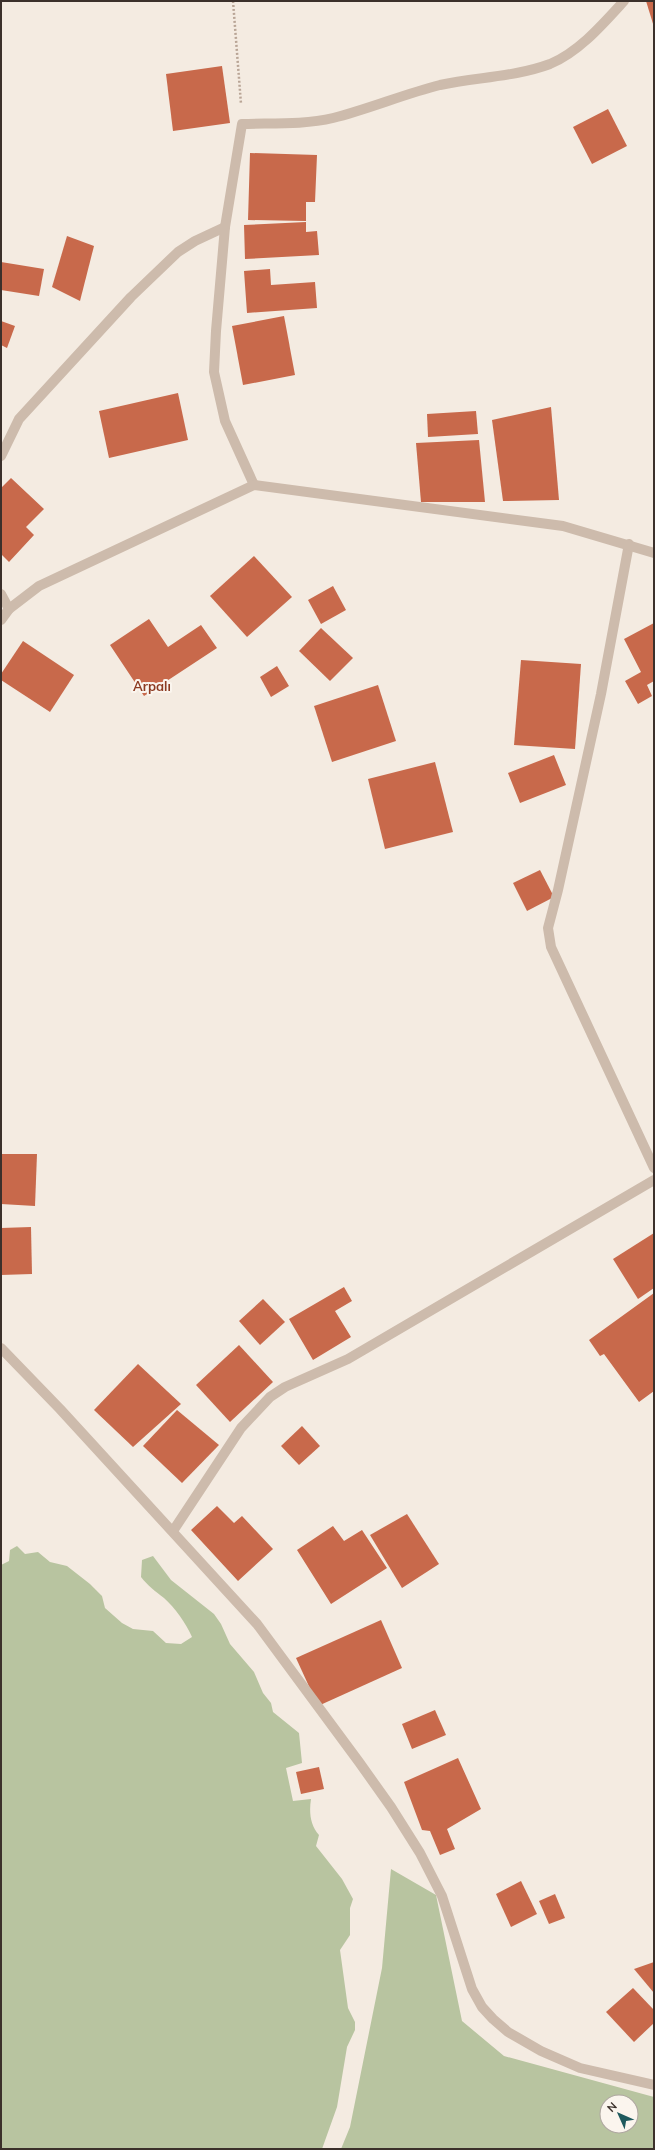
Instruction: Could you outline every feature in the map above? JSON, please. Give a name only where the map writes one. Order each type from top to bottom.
[{"type":"street","points":[[254,485],[225,421],[214,372],[225,227],[242,124],[332,118],[434,87],[523,72],[551,64],[566,55],[590,35],[624,1]]},
{"type":"street","points":[[1,456],[19,419],[131,297],[178,252],[195,241],[225,227]]},
{"type":"street","points":[[1,620],[9,609],[39,586],[254,485],[563,526],[654,552]]},
{"type":"street","points":[[629,544],[601,694],[548,928],[551,947],[654,1168]]},
{"type":"street","points":[[1,594],[9,609]]},
{"type":"street","points":[[173,1531],[241,1428],[270,1397],[285,1387],[355,1355],[654,1180]]},
{"type":"street","points":[[1,1348],[60,1409],[258,1624],[391,1807],[420,1853],[442,1896],[472,1989],[482,2007],[508,2032],[541,2051],[580,2068],[654,2085]]},
{"type":"path","points":[[233,1],[242,124]]},
{"type":"green space","points":[[17,1546],[25,1554],[38,1552],[50,1562],[67,1566],[90,1584],[102,1596],[105,1608],[122,1623],[133,1629],[153,1631],[166,1643],[181,1644],[192,1637],[187,1626],[172,1606],[141,1577],[142,1560],[153,1556],[171,1580],[214,1614],[221,1624],[230,1644],[254,1672],[263,1693],[271,1703],[273,1712],[299,1733],[302,1763],[286,1768],[293,1801],[311,1799],[310,1809],[312,1823],[319,1835],[316,1846],[342,1879],[353,1899],[350,1908],[350,1935],[340,1950],[348,2008],[355,2022],[355,2030],[347,2047],[337,2107],[322,2149],[1,2149],[1,1565],[9,1561],[10,1550]]},
{"type":"green space","points":[[391,1869],[436,1895],[462,2021],[504,2056],[654,2097],[654,2149],[341,2149],[350,2127],[382,1968]]},
{"type":"building","points":[[646,1],[654,1],[654,27]]},
{"type":"building","points":[[222,66],[230,123],[173,131],[166,74]]},
{"type":"building","points":[[608,109],[627,146],[592,164],[573,127]]},
{"type":"building","points":[[250,153],[317,155],[315,202],[306,202],[306,221],[248,220]]},
{"type":"building","points":[[306,222],[306,232],[317,231],[319,255],[245,259],[244,225]]},
{"type":"building","points":[[67,236],[94,246],[80,301],[52,287]]},
{"type":"building","points":[[1,262],[44,269],[39,296],[1,290]]},
{"type":"building","points":[[270,269],[271,285],[315,282],[317,308],[247,313],[244,271]]},
{"type":"building","points":[[284,316],[295,375],[243,385],[232,326]]},
{"type":"building","points":[[1,321],[15,326],[7,348],[1,345]]},
{"type":"building","points":[[178,393],[188,440],[109,458],[99,411]]},
{"type":"building","points":[[551,407],[559,500],[503,501],[492,420]]},
{"type":"building","points":[[476,411],[478,434],[428,437],[427,414]]},
{"type":"building","points":[[479,440],[485,502],[421,502],[416,443]]},
{"type":"building","points":[[11,478],[44,509],[26,527],[34,535],[9,562],[1,554],[1,488]]},
{"type":"building","points":[[254,556],[292,597],[247,637],[210,596]]},
{"type":"building","points":[[333,586],[346,610],[321,624],[308,600]]},
{"type":"building","points":[[149,619],[168,647],[201,625],[217,648],[144,696],[110,645]]},
{"type":"building","points":[[654,623],[654,681],[647,685],[652,696],[638,704],[625,681],[641,672],[624,639]]},
{"type":"building","points":[[321,628],[353,658],[330,681],[299,651]]},
{"type":"building","points":[[23,641],[74,675],[50,712],[1,680],[1,674]]},
{"type":"building","points":[[521,660],[581,664],[575,749],[514,745]]},
{"type":"building","points":[[277,666],[289,686],[271,697],[260,677]]},
{"type":"building","points":[[378,685],[396,741],[332,762],[314,706]]},
{"type":"building","points":[[554,755],[566,785],[520,803],[508,773]]},
{"type":"building","points":[[435,762],[453,832],[385,849],[368,779]]},
{"type":"building","points":[[540,870],[554,897],[527,911],[513,883]]},
{"type":"building","points":[[1,1154],[37,1154],[35,1206],[1,1204]]},
{"type":"building","points":[[31,1227],[32,1274],[1,1275],[1,1228]]},
{"type":"building","points":[[654,1233],[654,1288],[638,1299],[613,1259]]},
{"type":"building","points":[[344,1287],[352,1301],[335,1311],[351,1337],[313,1360],[289,1319]]},
{"type":"building","points":[[654,1293],[654,1391],[639,1402],[604,1354],[600,1356],[589,1340]]},
{"type":"building","points":[[263,1299],[285,1322],[260,1345],[239,1321]]},
{"type":"building","points":[[239,1345],[273,1382],[230,1422],[196,1385]]},
{"type":"building","points":[[138,1364],[181,1404],[133,1447],[94,1410]]},
{"type":"building","points":[[177,1410],[219,1445],[182,1483],[143,1446]]},
{"type":"building","points":[[302,1426],[320,1446],[299,1465],[281,1446]]},
{"type":"building","points":[[217,1506],[234,1523],[242,1516],[273,1549],[238,1581],[191,1530]]},
{"type":"building","points":[[407,1514],[439,1564],[402,1588],[370,1535]]},
{"type":"building","points":[[333,1526],[344,1541],[362,1530],[387,1568],[331,1604],[297,1550]]},
{"type":"building","points":[[381,1620],[402,1668],[318,1706],[296,1658]]},
{"type":"building","points":[[435,1710],[446,1735],[412,1749],[402,1724]]},
{"type":"building","points":[[458,1758],[481,1809],[447,1829],[455,1849],[440,1855],[430,1831],[422,1830],[404,1782]]},
{"type":"building","points":[[319,1767],[324,1789],[301,1794],[296,1772]]},
{"type":"building","points":[[521,1881],[537,1914],[511,1927],[496,1894]]},
{"type":"building","points":[[555,1894],[565,1918],[549,1924],[539,1901]]},
{"type":"building","points":[[654,1962],[654,1993],[634,1969]]},
{"type":"building","points":[[633,1988],[654,2010],[654,2023],[634,2042],[606,2012]]},
{"type":"district","name":"Arpalı","points":[[152,686]]}]
